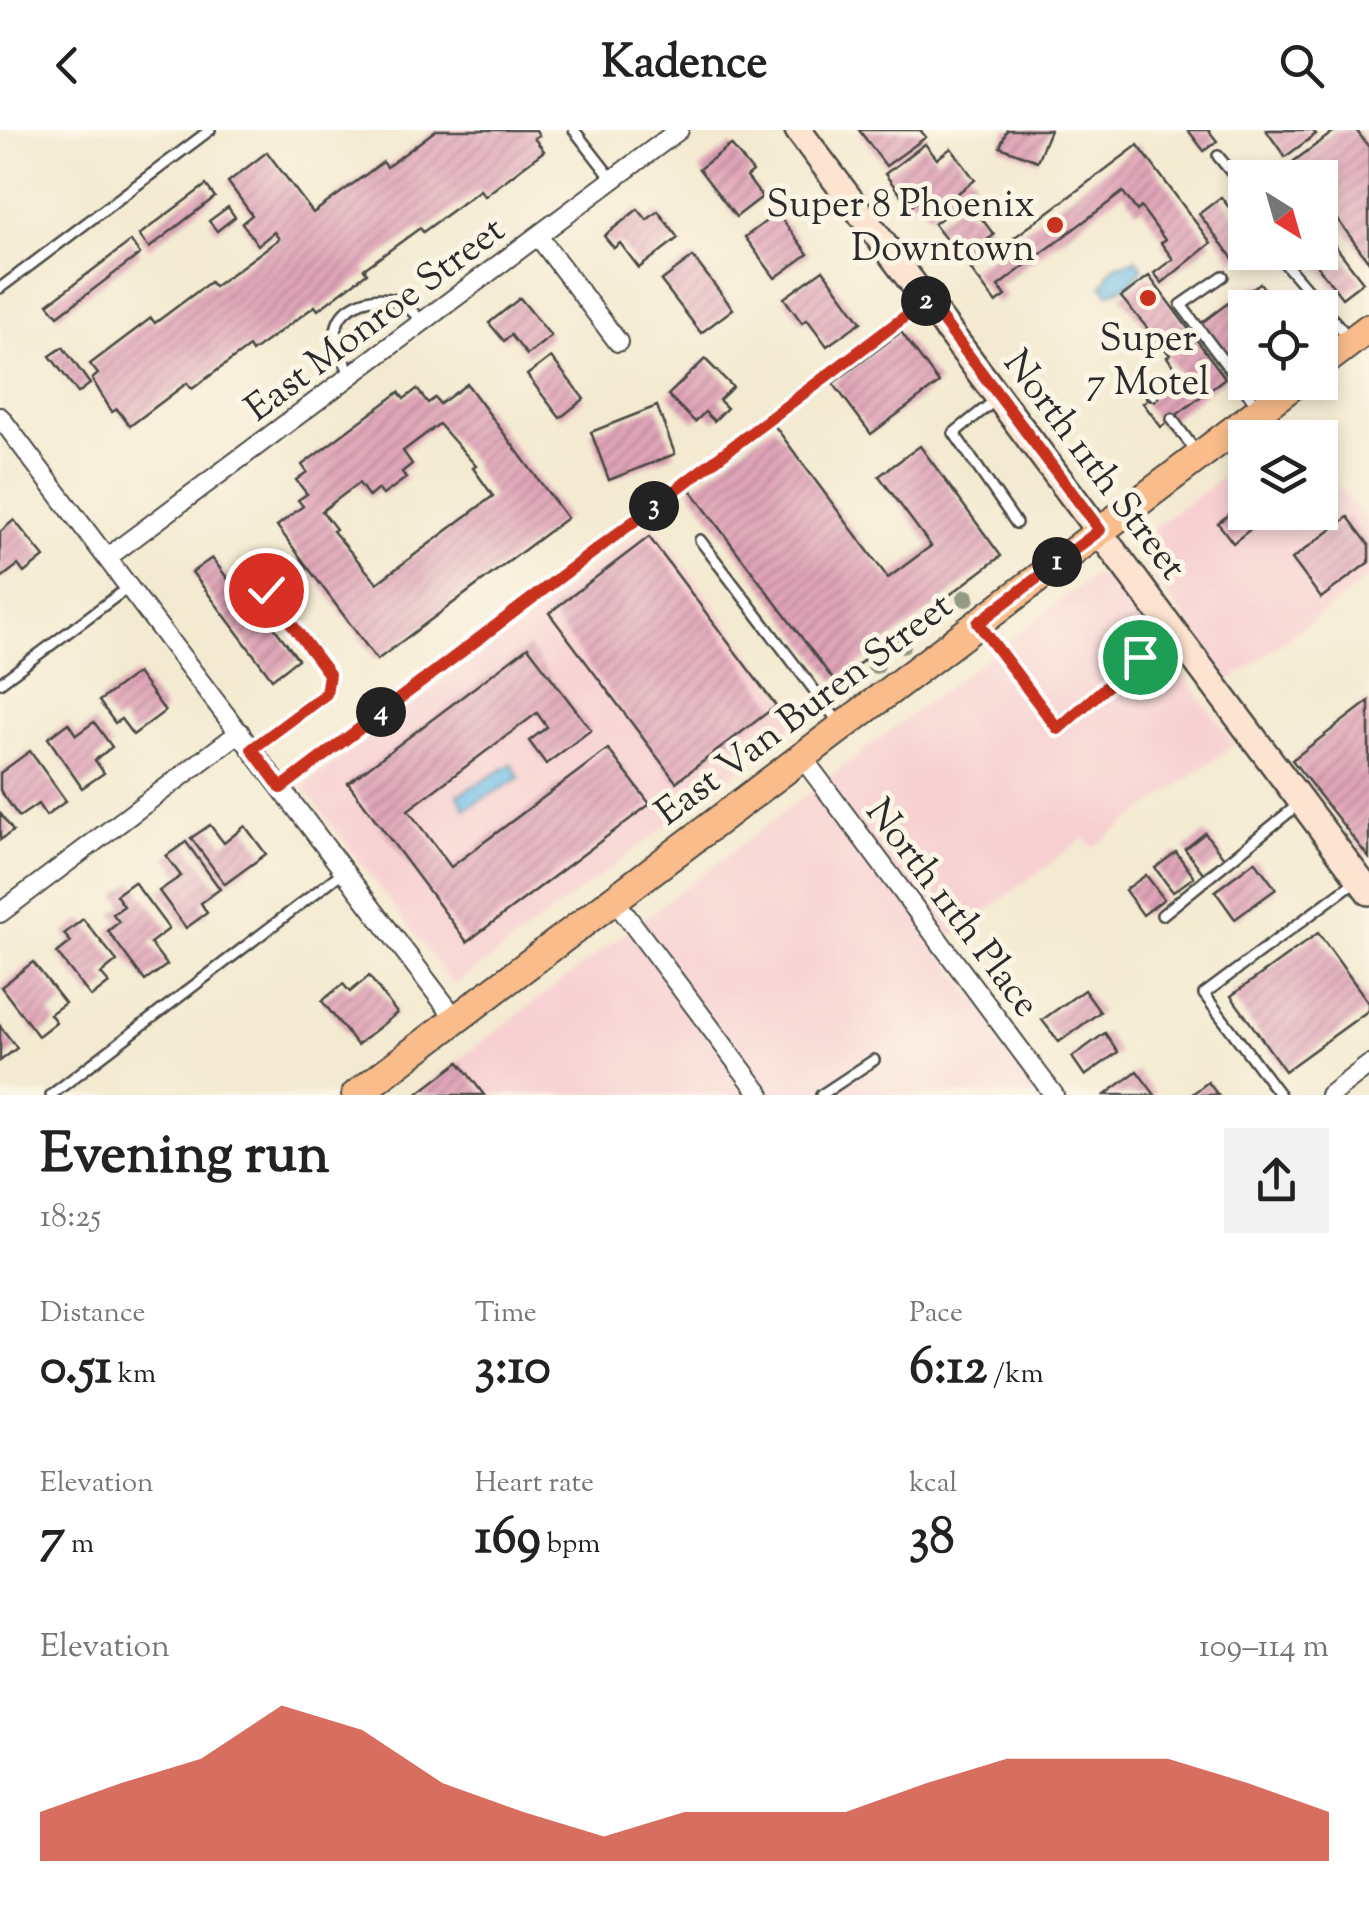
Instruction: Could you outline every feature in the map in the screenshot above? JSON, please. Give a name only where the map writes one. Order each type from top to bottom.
[{"type":"main road","points":[[1338,352],[1360,335]]},
{"type":"main road","name":"East Van Buren Street","points":[[356,1095],[1273,400]]},
{"type":"street","name":"East Monroe Street","points":[[108,557],[679,130]]},
{"type":"street","name":"North 11th Street","points":[[798,130],[1364,885]]},
{"type":"street","points":[[538,236],[618,342]]},
{"type":"street","points":[[4,430],[108,557],[455,1018]]},
{"type":"street","points":[[0,914],[240,732]]},
{"type":"street","name":"North 11th Place","points":[[802,757],[1054,1095]]},
{"type":"street","points":[[613,898],[761,1095]]},
{"type":"street","points":[[1330,1095],[1369,1066]]},
{"type":"lane","points":[[0,288],[210,130]]},
{"type":"lane","points":[[574,130],[613,180]]},
{"type":"lane","points":[[1218,156],[1228,168]]},
{"type":"lane","points":[[1294,270],[1360,335]]},
{"type":"lane","points":[[1223,276],[1182,305],[1260,410]]},
{"type":"lane","points":[[351,376],[338,346],[336,328],[339,319],[356,304],[367,299],[389,299],[406,305],[423,322]]},
{"type":"lane","points":[[281,788],[927,300]]},
{"type":"lane","points":[[1144,384],[1153,395]]},
{"type":"lane","points":[[1000,397],[954,433],[1016,523]]},
{"type":"lane","points":[[1172,419],[1199,456]]},
{"type":"lane","points":[[700,540],[842,726]]},
{"type":"lane","points":[[0,684],[130,586]]},
{"type":"lane","points":[[252,749],[329,688],[329,674],[266,590]]},
{"type":"lane","points":[[978,623],[1058,729],[1172,630]]},
{"type":"lane","points":[[1162,915],[1301,803]]},
{"type":"lane","points":[[52,1095],[344,871]]},
{"type":"lane","points":[[1280,1095],[1204,994],[1364,885]]},
{"type":"lane","points":[[820,1095],[874,1060]]},
{"type":"shaded area","points":[[1228,473],[1228,530],[1338,530],[1338,486],[1369,526],[1369,578],[1231,680],[1145,565],[1139,551],[1142,541],[1156,526]]},
{"type":"shaded area","points":[[652,523],[803,723],[454,986],[303,787]]},
{"type":"shaded area","points":[[1094,575],[1112,580],[1235,744],[1092,848],[1084,838],[937,948],[1050,1095],[413,1095]]},
{"type":"water","points":[[1136,259],[1143,268],[1129,285],[1108,294],[1102,285],[1110,271]]},
{"type":"water","points":[[512,764],[519,778],[465,809],[458,795]]},
{"type":"building","points":[[436,130],[536,130],[539,135],[534,138],[544,151],[485,196],[480,190],[423,232],[420,228],[364,269],[367,273],[318,310],[315,306],[252,352],[249,347],[192,389],[187,383],[130,426],[117,409],[112,412],[92,379],[98,374],[90,364],[151,318],[155,323],[210,282],[214,287],[279,239],[274,232],[258,245],[242,223],[252,215],[228,182],[267,152],[313,213],[383,162],[387,167]]},
{"type":"building","points":[[859,130],[920,130],[926,137],[886,166]]},
{"type":"building","points":[[1007,130],[1050,130],[1037,161],[1000,147]]},
{"type":"building","points":[[1188,130],[1208,130],[1217,141],[1204,151]]},
{"type":"building","points":[[1266,130],[1312,130],[1316,134],[1285,157]]},
{"type":"building","points":[[1336,130],[1356,130],[1369,147],[1369,262],[1338,220],[1338,160],[1295,160]]},
{"type":"building","points":[[925,144],[937,159],[951,148],[975,180],[929,215],[918,201],[910,207],[885,174]]},
{"type":"building","points":[[731,145],[753,172],[747,177],[762,197],[736,217],[699,169]]},
{"type":"building","name":"Super 8 Phoenix Downtown","points":[[1138,145],[1211,243],[1162,283],[1154,273],[1173,259],[1161,243],[1165,240],[1141,207],[1137,211],[1123,192],[998,286],[1006,296],[996,303],[971,270]]},
{"type":"building","points":[[206,185],[215,197],[149,248],[139,235]]},
{"type":"building","points":[[1221,197],[1228,206],[1228,252],[1199,214]]},
{"type":"building","points":[[962,202],[971,214],[976,211],[994,235],[961,259],[934,224]]},
{"type":"building","points":[[228,207],[235,217],[217,231],[209,221]]},
{"type":"building","points":[[638,209],[647,220],[658,211],[678,238],[639,268],[620,243],[614,248],[604,236]]},
{"type":"building","points":[[777,213],[808,254],[775,278],[745,237]]},
{"type":"building","points":[[131,241],[140,254],[58,316],[48,304]]},
{"type":"building","points":[[1338,249],[1363,282],[1342,298],[1321,270],[1338,270]]},
{"type":"building","points":[[693,257],[733,309],[701,333],[661,281]]},
{"type":"building","points":[[823,270],[861,322],[827,346],[807,319],[802,323],[784,298]]},
{"type":"building","name":"Super 8 Phoenix Downtown","points":[[1149,276],[1225,378],[1161,427],[1143,403],[1180,375],[1167,357],[1170,355],[1121,297]]},
{"type":"building","points":[[520,298],[551,336],[527,355],[511,335],[504,341],[489,323]]},
{"type":"building","points":[[1228,303],[1228,360],[1200,324]]},
{"type":"building","points":[[901,332],[939,383],[871,434],[833,383]]},
{"type":"building","points":[[63,347],[90,384],[78,393],[50,356]]},
{"type":"building","points":[[551,357],[584,399],[560,418],[527,375]]},
{"type":"building","points":[[705,359],[733,387],[719,400],[727,408],[714,421],[705,412],[695,422],[668,395]]},
{"type":"building","points":[[467,384],[567,518],[377,660],[277,526],[303,506],[298,500],[307,494],[296,480],[307,472],[302,465],[399,392],[404,399],[417,389],[428,403],[435,398],[440,404]],"holes":[[[439,424],[476,466],[473,468],[493,496],[377,583],[333,531],[336,529],[322,511],[359,483],[369,497],[378,489],[383,495],[406,478],[402,472],[412,464],[403,451]]]},
{"type":"building","points":[[657,406],[675,454],[609,480],[591,432]]},
{"type":"building","points":[[774,425],[888,578],[931,546],[879,476],[920,446],[1001,556],[835,682],[690,489]]},
{"type":"building","points":[[1228,515],[1228,530],[1249,530],[1233,543],[1218,523]]},
{"type":"building","points":[[1348,517],[1369,545],[1369,562],[1321,598],[1292,559],[1331,530],[1338,530],[1338,524]]},
{"type":"building","points":[[14,520],[44,557],[24,573],[18,565],[0,579],[0,532]]},
{"type":"building","points":[[649,537],[776,706],[676,782],[549,613]]},
{"type":"building","points":[[212,558],[249,607],[255,602],[298,659],[272,679],[192,572]]},
{"type":"building","points":[[528,647],[591,730],[546,764],[529,741],[547,727],[537,713],[408,810],[451,867],[608,749],[650,804],[467,942],[348,783]]},
{"type":"building","points":[[137,673],[165,711],[133,735],[121,719],[115,723],[99,701]]},
{"type":"building","points":[[1369,701],[1369,858],[1292,760]]},
{"type":"building","points":[[94,722],[112,747],[95,760],[104,773],[82,788],[48,738],[68,723],[76,735]]},
{"type":"building","points":[[30,751],[66,801],[46,816],[38,804],[19,817],[0,790],[0,773]]},
{"type":"building","points":[[0,813],[13,831],[0,840]]},
{"type":"building","points":[[210,825],[224,843],[245,826],[266,854],[225,884],[191,838]]},
{"type":"building","points":[[1205,833],[1224,858],[1203,873],[1185,849]]},
{"type":"building","points":[[186,842],[220,889],[201,903],[207,913],[186,928],[159,891],[181,876],[166,856]]},
{"type":"building","points":[[1176,852],[1194,877],[1173,892],[1155,868]]},
{"type":"building","points":[[1255,861],[1276,889],[1235,919],[1215,891]]},
{"type":"building","points":[[1146,875],[1164,899],[1143,915],[1125,890]]},
{"type":"building","points":[[134,882],[169,929],[150,943],[167,965],[145,981],[108,931],[119,922],[113,914],[124,906],[116,895]]},
{"type":"building","points":[[83,919],[117,961],[101,974],[109,983],[91,997],[57,953],[71,942],[64,934]]},
{"type":"building","points":[[1318,933],[1369,1003],[1369,1010],[1285,1071],[1231,996]]},
{"type":"building","points":[[33,962],[65,1003],[50,1014],[56,1022],[38,1036],[1,987]]},
{"type":"building","points":[[369,976],[397,1013],[357,1045],[322,1001],[343,984],[350,992]]},
{"type":"building","points":[[1084,990],[1100,1012],[1059,1042],[1042,1020]]},
{"type":"building","points":[[0,1026],[17,1048],[0,1061]]},
{"type":"building","points":[[1105,1033],[1118,1052],[1085,1076],[1072,1057]]},
{"type":"building","points":[[459,1062],[484,1095],[416,1095]]},
{"type":"building","points":[[1137,1071],[1155,1095],[1105,1095]]},
{"type":"building","points":[[1208,1082],[1218,1095],[1191,1095]]},
{"type":"place","name":"Super 8 Phoenix Downtown","points":[[1055,225]]},
{"type":"place","name":"Super 7 Motel","points":[[1148,298]]},
{"type":"route","points":[[266,590],[329,674],[326,694],[252,749],[281,788],[927,300],[1100,530],[978,623],[1058,729],[1140,657]]}]
